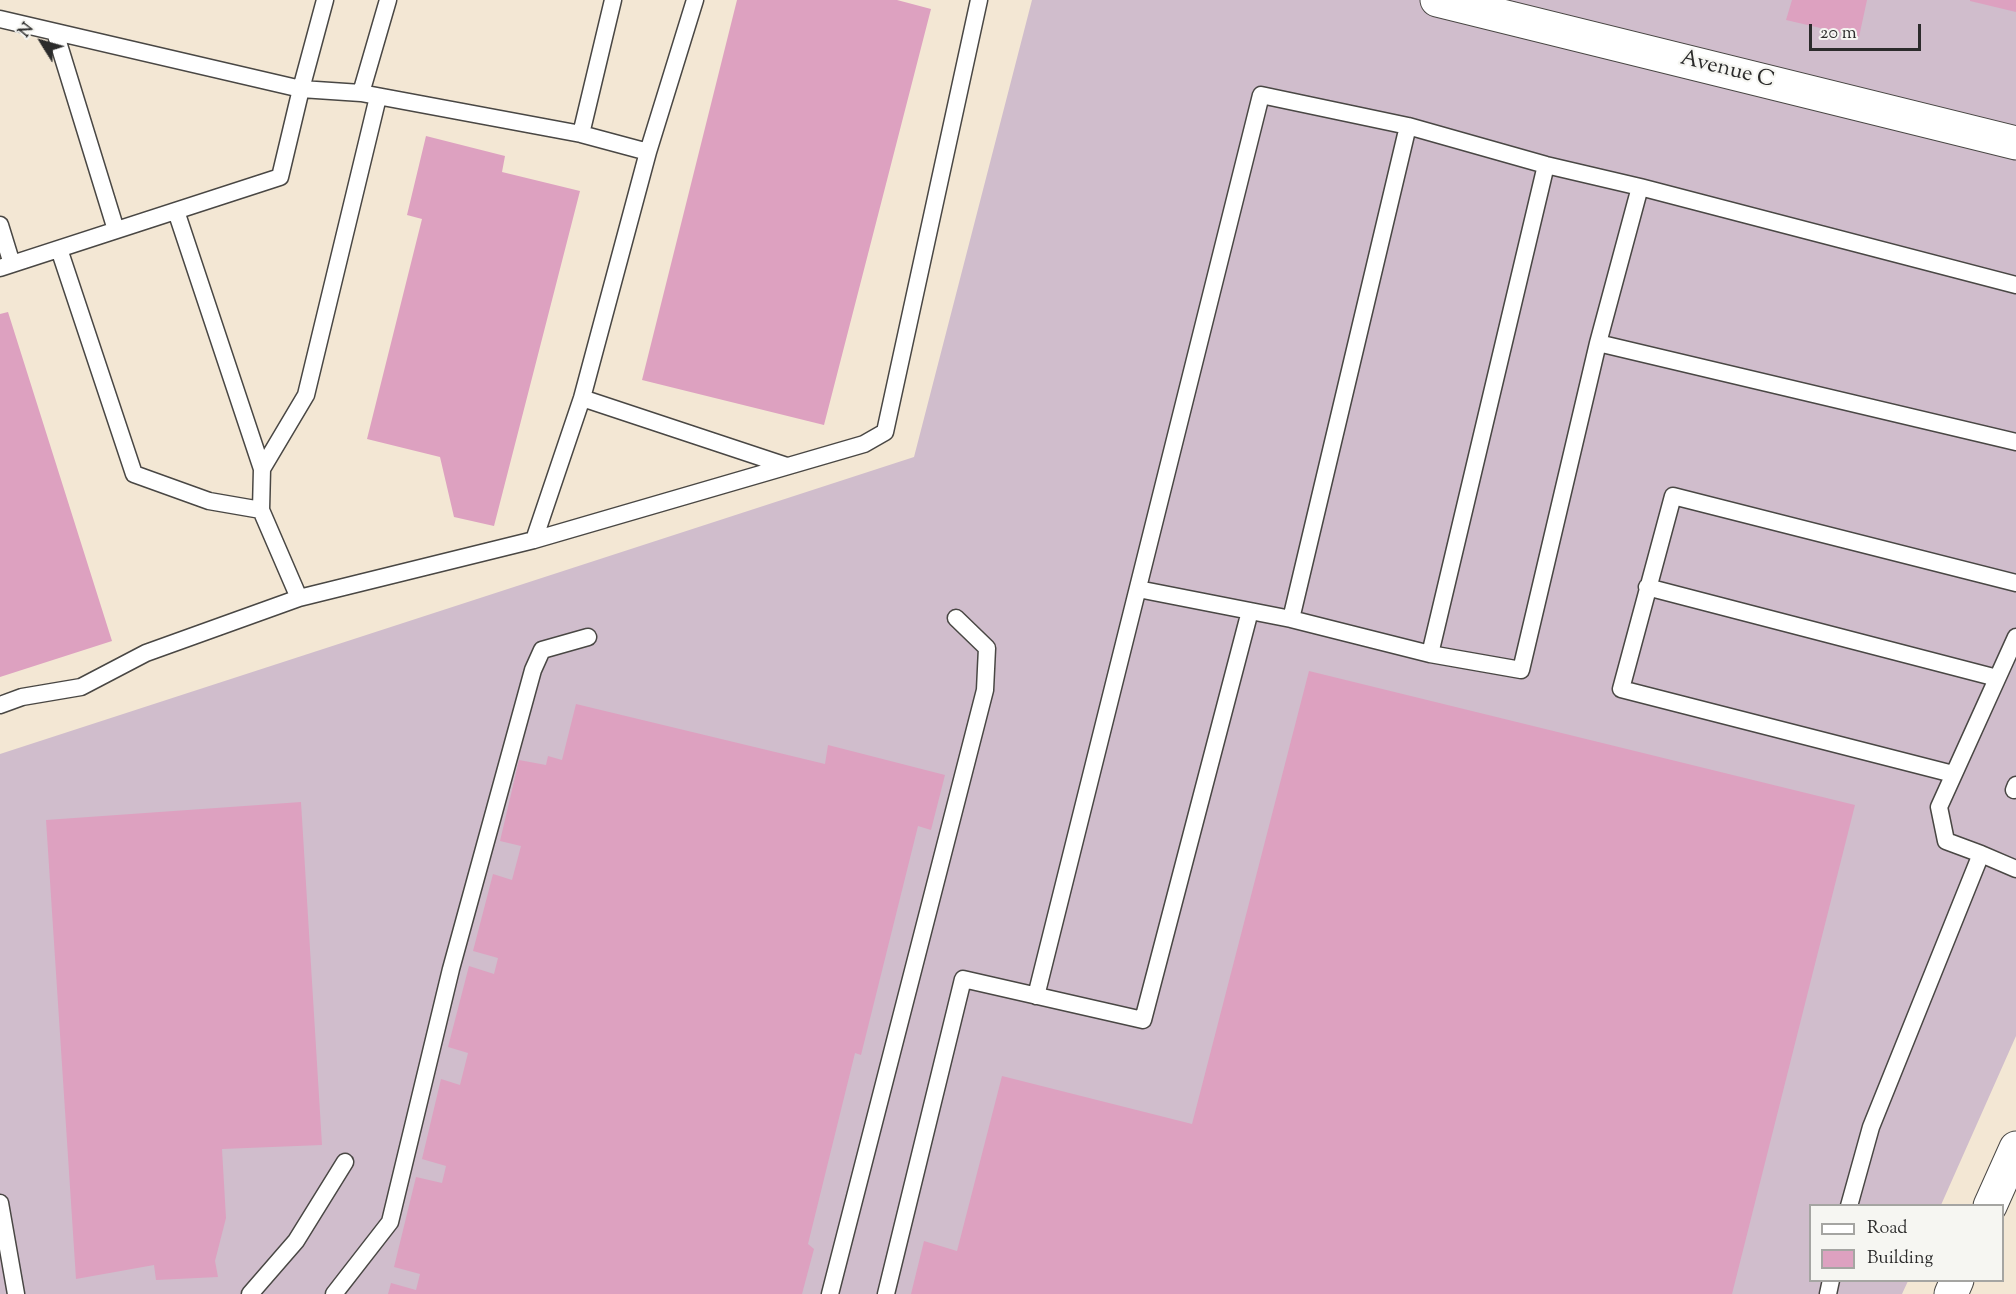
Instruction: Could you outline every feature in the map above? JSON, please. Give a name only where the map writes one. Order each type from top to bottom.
[{"type":"street","name":"Avenue C","points":[[1442,1],[2016,143]]},
{"type":"street","points":[[1991,1204],[2016,1148]]},
{"type":"lane","points":[[0,225],[6,266],[280,177],[325,0]]},
{"type":"lane","points":[[361,93],[388,0]]},
{"type":"lane","points":[[581,134],[613,0]]},
{"type":"lane","points":[[534,540],[582,398],[648,152],[695,0]]},
{"type":"lane","points":[[0,705],[22,697],[81,687],[146,653],[299,598],[534,540],[864,444],[885,432],[979,0]]},
{"type":"lane","points":[[0,19],[301,89],[361,93],[581,134],[648,152]]},
{"type":"lane","points":[[55,32],[117,230]]},
{"type":"lane","points":[[1036,996],[1261,95],[1408,126],[1546,165],[2016,285]]},
{"type":"lane","points":[[262,469],[306,395],[378,97]]},
{"type":"lane","points":[[1291,619],[1408,126]]},
{"type":"lane","points":[[1430,654],[1546,165]]},
{"type":"lane","points":[[1138,589],[1291,619],[1430,654],[1521,670],[1598,343],[1640,188]]},
{"type":"lane","points":[[176,211],[262,469],[261,510],[299,598]]},
{"type":"lane","points":[[59,249],[134,474],[209,501],[261,510]]},
{"type":"lane","points":[[1598,343],[2016,442]]},
{"type":"lane","points":[[582,398],[787,466]]},
{"type":"lane","points":[[1953,774],[1622,689],[1647,587],[1673,496],[2016,583]]},
{"type":"lane","points":[[1647,587],[1997,678]]},
{"type":"lane","points":[[886,1294],[963,979],[1143,1020],[1250,611]]},
{"type":"lane","points":[[830,1294],[985,690],[987,648],[956,618]]},
{"type":"lane","points":[[334,1294],[390,1222],[451,969],[533,670],[542,650],[588,637]]},
{"type":"lane","points":[[2016,637],[1939,807],[1946,841],[2016,869]]},
{"type":"lane","points":[[1850,1204],[1871,1127],[1981,854]]},
{"type":"lane","points":[[250,1294],[296,1241],[345,1162]]},
{"type":"lane","points":[[0,1203],[16,1294]]},
{"type":"shaded area","points":[[1032,0],[2016,0],[2016,1036],[1941,1204],[1809,1204],[1809,1282],[1908,1282],[1902,1294],[0,1294],[0,754],[914,457]]},
{"type":"building","points":[[737,0],[897,0],[931,9],[824,425],[642,380]]},
{"type":"building","points":[[1792,0],[1867,0],[1859,37],[1786,20]]},
{"type":"building","points":[[2016,0],[2016,12],[1970,1]]},
{"type":"building","points":[[426,136],[505,156],[502,172],[580,191],[494,526],[454,517],[440,457],[367,439],[422,219],[407,215]]},
{"type":"building","points":[[8,312],[112,641],[0,677],[0,314]]},
{"type":"building","points":[[1309,671],[1855,805],[1732,1294],[911,1294],[924,1241],[957,1251],[1002,1076],[1192,1124]]},
{"type":"building","points":[[576,704],[825,764],[828,745],[945,775],[931,830],[918,826],[861,1055],[855,1053],[808,1244],[814,1249],[802,1294],[388,1294],[391,1283],[416,1290],[420,1274],[394,1267],[416,1177],[442,1183],[446,1166],[422,1159],[441,1079],[460,1085],[468,1053],[448,1047],[469,966],[494,974],[498,958],[473,951],[493,874],[512,880],[521,846],[500,841],[519,760],[546,765],[548,756],[562,760]]},
{"type":"building","points":[[301,802],[322,1145],[222,1149],[226,1218],[215,1261],[218,1277],[156,1280],[154,1265],[76,1279],[46,820]]}]
